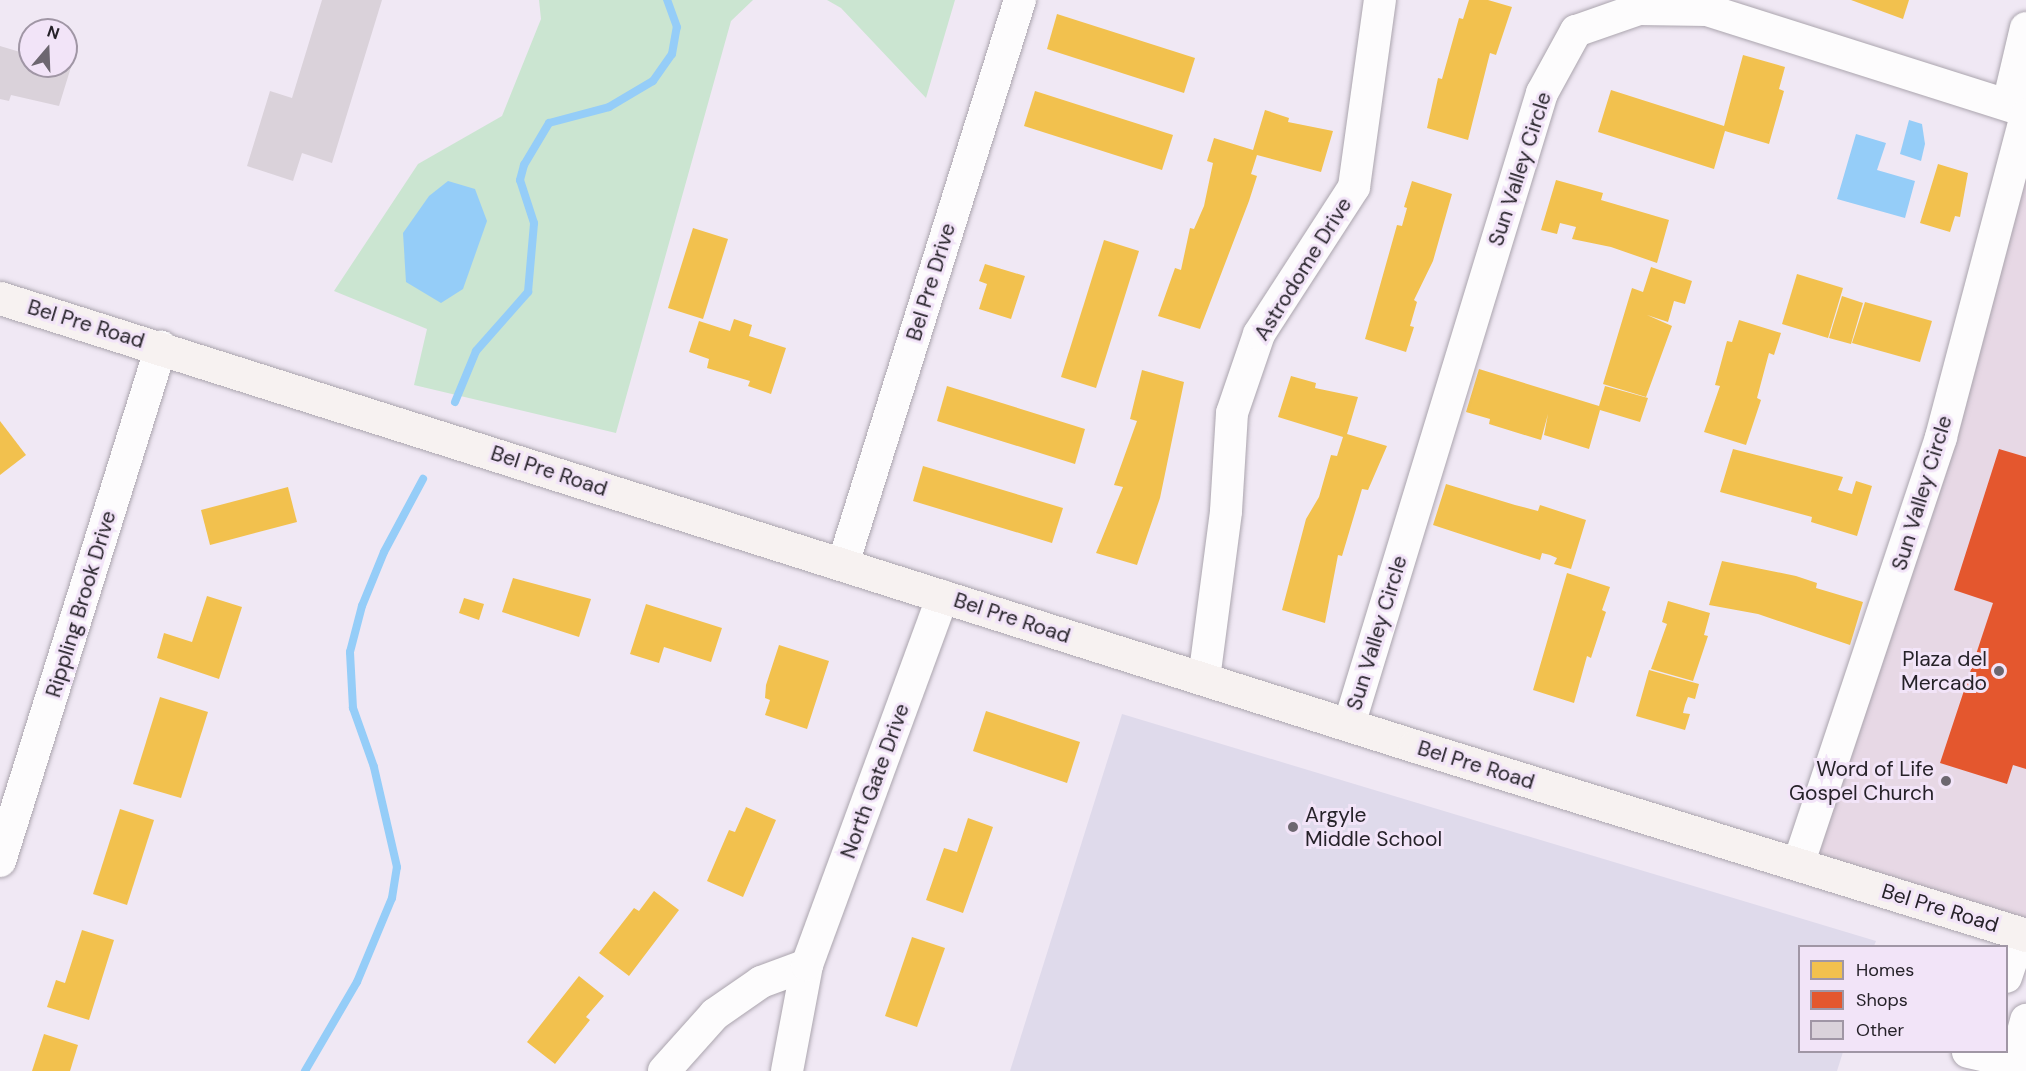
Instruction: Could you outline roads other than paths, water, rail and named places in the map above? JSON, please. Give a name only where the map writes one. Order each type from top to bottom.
[{"type":"main road","name":"Bel Pre Road","points":[[0,298],[1349,725],[2023,934]]},
{"type":"street","name":"Bel Pre Drive","points":[[843,564],[1020,0]]},
{"type":"street","name":"Astrodome Drive","points":[[1204,679],[1226,511],[1232,413],[1259,334],[1354,187],[1380,0]]},
{"type":"street","name":"Sun Valley Circle","points":[[1349,725],[1542,93],[1576,31],[1639,9],[1708,5],[1929,83],[2020,110],[1941,437],[1798,865]]},
{"type":"street","points":[[2020,110],[2026,28]]},
{"type":"street","name":"Rippling Brook Drive","points":[[0,861],[161,348]]},
{"type":"street","name":"North Gate Drive","points":[[787,1071],[807,965],[943,596]]},
{"type":"street","points":[[2008,973],[2023,934]]},
{"type":"street","points":[[664,1071],[715,1014],[761,981],[807,965]]},
{"type":"street","points":[[1972,1053],[2007,1062],[2020,1043],[2026,1020]]},
{"type":"water","points":[[1909,120],[1922,124],[1925,144],[1921,161],[1900,154]]},
{"type":"water","points":[[1856,134],[1886,143],[1877,170],[1915,181],[1905,218],[1837,199]]},
{"type":"water","points":[[448,181],[475,189],[487,221],[463,289],[441,303],[406,282],[403,233],[429,196]]},
{"type":"waterway","points":[[455,402],[476,351],[528,292],[534,223],[520,180],[524,165],[549,123],[609,107],[653,81],[672,54],[677,27],[667,0]]},
{"type":"waterway","points":[[305,1071],[357,982],[392,898],[397,867],[374,767],[353,708],[350,652],[362,606],[384,552],[423,479]]},
{"type":"place","name":"Plaza del Mercado","points":[[1999,671]]},
{"type":"place","name":"Word of Life Gospel Church","points":[[1946,781]]},
{"type":"place","name":"Argyle Middle School","points":[[1293,827]]}]
